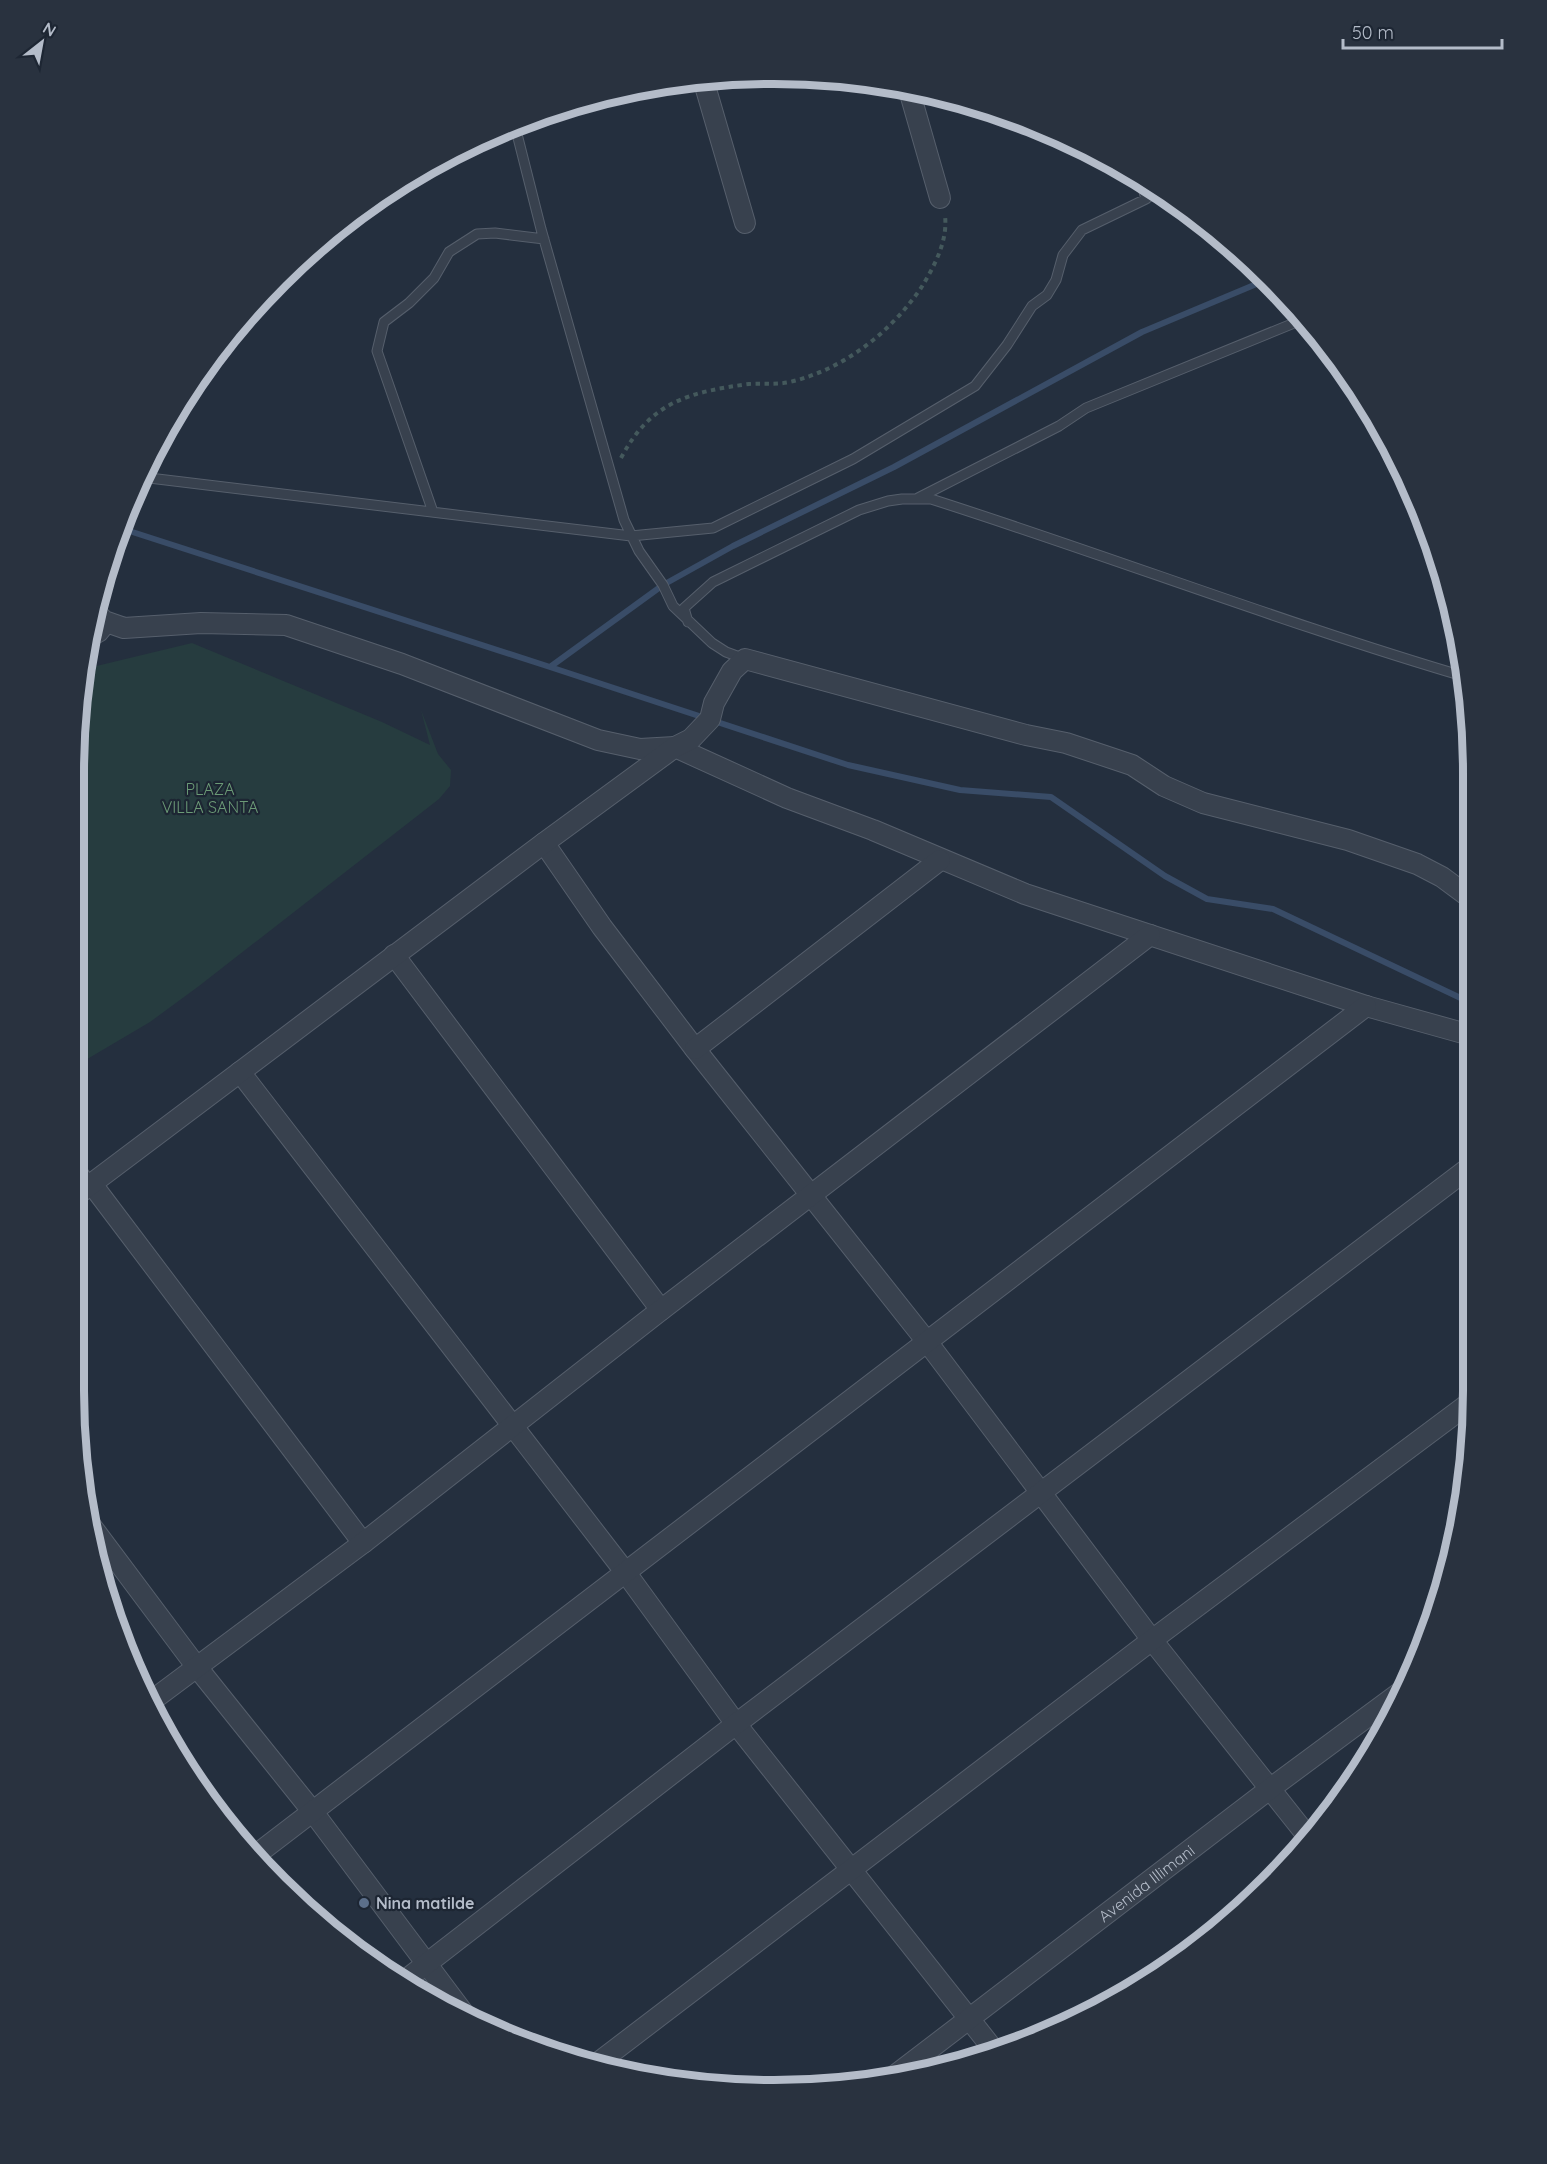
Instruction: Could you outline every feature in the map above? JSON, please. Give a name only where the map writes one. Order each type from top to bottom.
[{"type":"street","points":[[705,88],[745,223]]},
{"type":"street","points":[[911,98],[940,198]]},
{"type":"street","points":[[102,618],[124,628],[201,623],[286,625],[402,664],[598,740],[640,749],[675,747],[787,798],[873,830],[1025,894],[1366,1006],[1463,1033]]},
{"type":"street","points":[[84,1189],[544,843],[675,747],[691,739],[710,719],[714,703],[732,671],[745,659],[1026,735],[1066,743],[1132,765],[1164,786],[1203,802],[1348,840],[1418,864],[1442,877],[1463,893]]},
{"type":"street","points":[[544,843],[602,927],[695,1049],[928,1343],[1152,1640],[1304,1831]]},
{"type":"street","points":[[695,1049],[940,860]]},
{"type":"street","points":[[156,1697],[363,1543],[661,1310],[1150,935]]},
{"type":"street","points":[[394,955],[661,1310]]},
{"type":"street","points":[[261,1851],[1366,1006]]},
{"type":"street","points":[[240,1072],[626,1573],[736,1724],[990,2045]]},
{"type":"street","points":[[410,1977],[736,1724],[1463,1172]]},
{"type":"street","points":[[91,1183],[363,1543]]},
{"type":"street","points":[[603,2059],[1152,1640],[1463,1408]]},
{"type":"street","points":[[100,1537],[196,1666],[313,1812],[455,2002]]},
{"type":"street","name":"Avenida Illimani","points":[[906,2067],[1389,1701]]},
{"type":"lane","points":[[517,134],[618,503],[631,536],[663,585],[673,606],[688,622],[726,652],[745,659]]},
{"type":"lane","points":[[1144,192],[1146,199]]},
{"type":"lane","points":[[151,478],[631,536],[713,528],[853,459],[975,386],[1007,345],[1032,306],[1047,295],[1056,280],[1062,255],[1082,230],[1150,196]]},
{"type":"lane","points":[[433,512],[377,351],[384,322],[409,303],[434,278],[449,252],[477,234],[495,233],[544,239]]},
{"type":"lane","points":[[916,498],[1059,426],[1086,408],[1295,323]]},
{"type":"lane","points":[[688,622],[684,608],[713,582],[859,510],[888,501],[931,499],[1371,649],[1456,675]]},
{"type":"lane","points":[[97,639],[112,624]]},
{"type":"lane","points":[[84,1173],[91,1183]]},
{"type":"path","points":[[611,477],[635,435],[655,415],[677,400],[693,393],[752,384],[788,382],[820,372],[871,344],[901,314],[933,266],[946,228],[944,208],[940,198]]},
{"type":"green space","name":"PLAZA VILLA SANTA","points":[[192,643],[382,722],[430,745],[421,710],[438,754],[451,770],[450,786],[439,799],[199,986],[150,1022],[84,1062],[85,728],[93,667]]},
{"type":"waterway","points":[[129,531],[550,667],[663,585],[733,546],[894,467],[1142,332],[1258,283]]},
{"type":"waterway","points":[[550,667],[848,765],[960,790],[1051,797],[1165,876],[1207,899],[1273,909],[1463,999]]},
{"type":"place","name":"Nina matilde","points":[[364,1903]]}]
